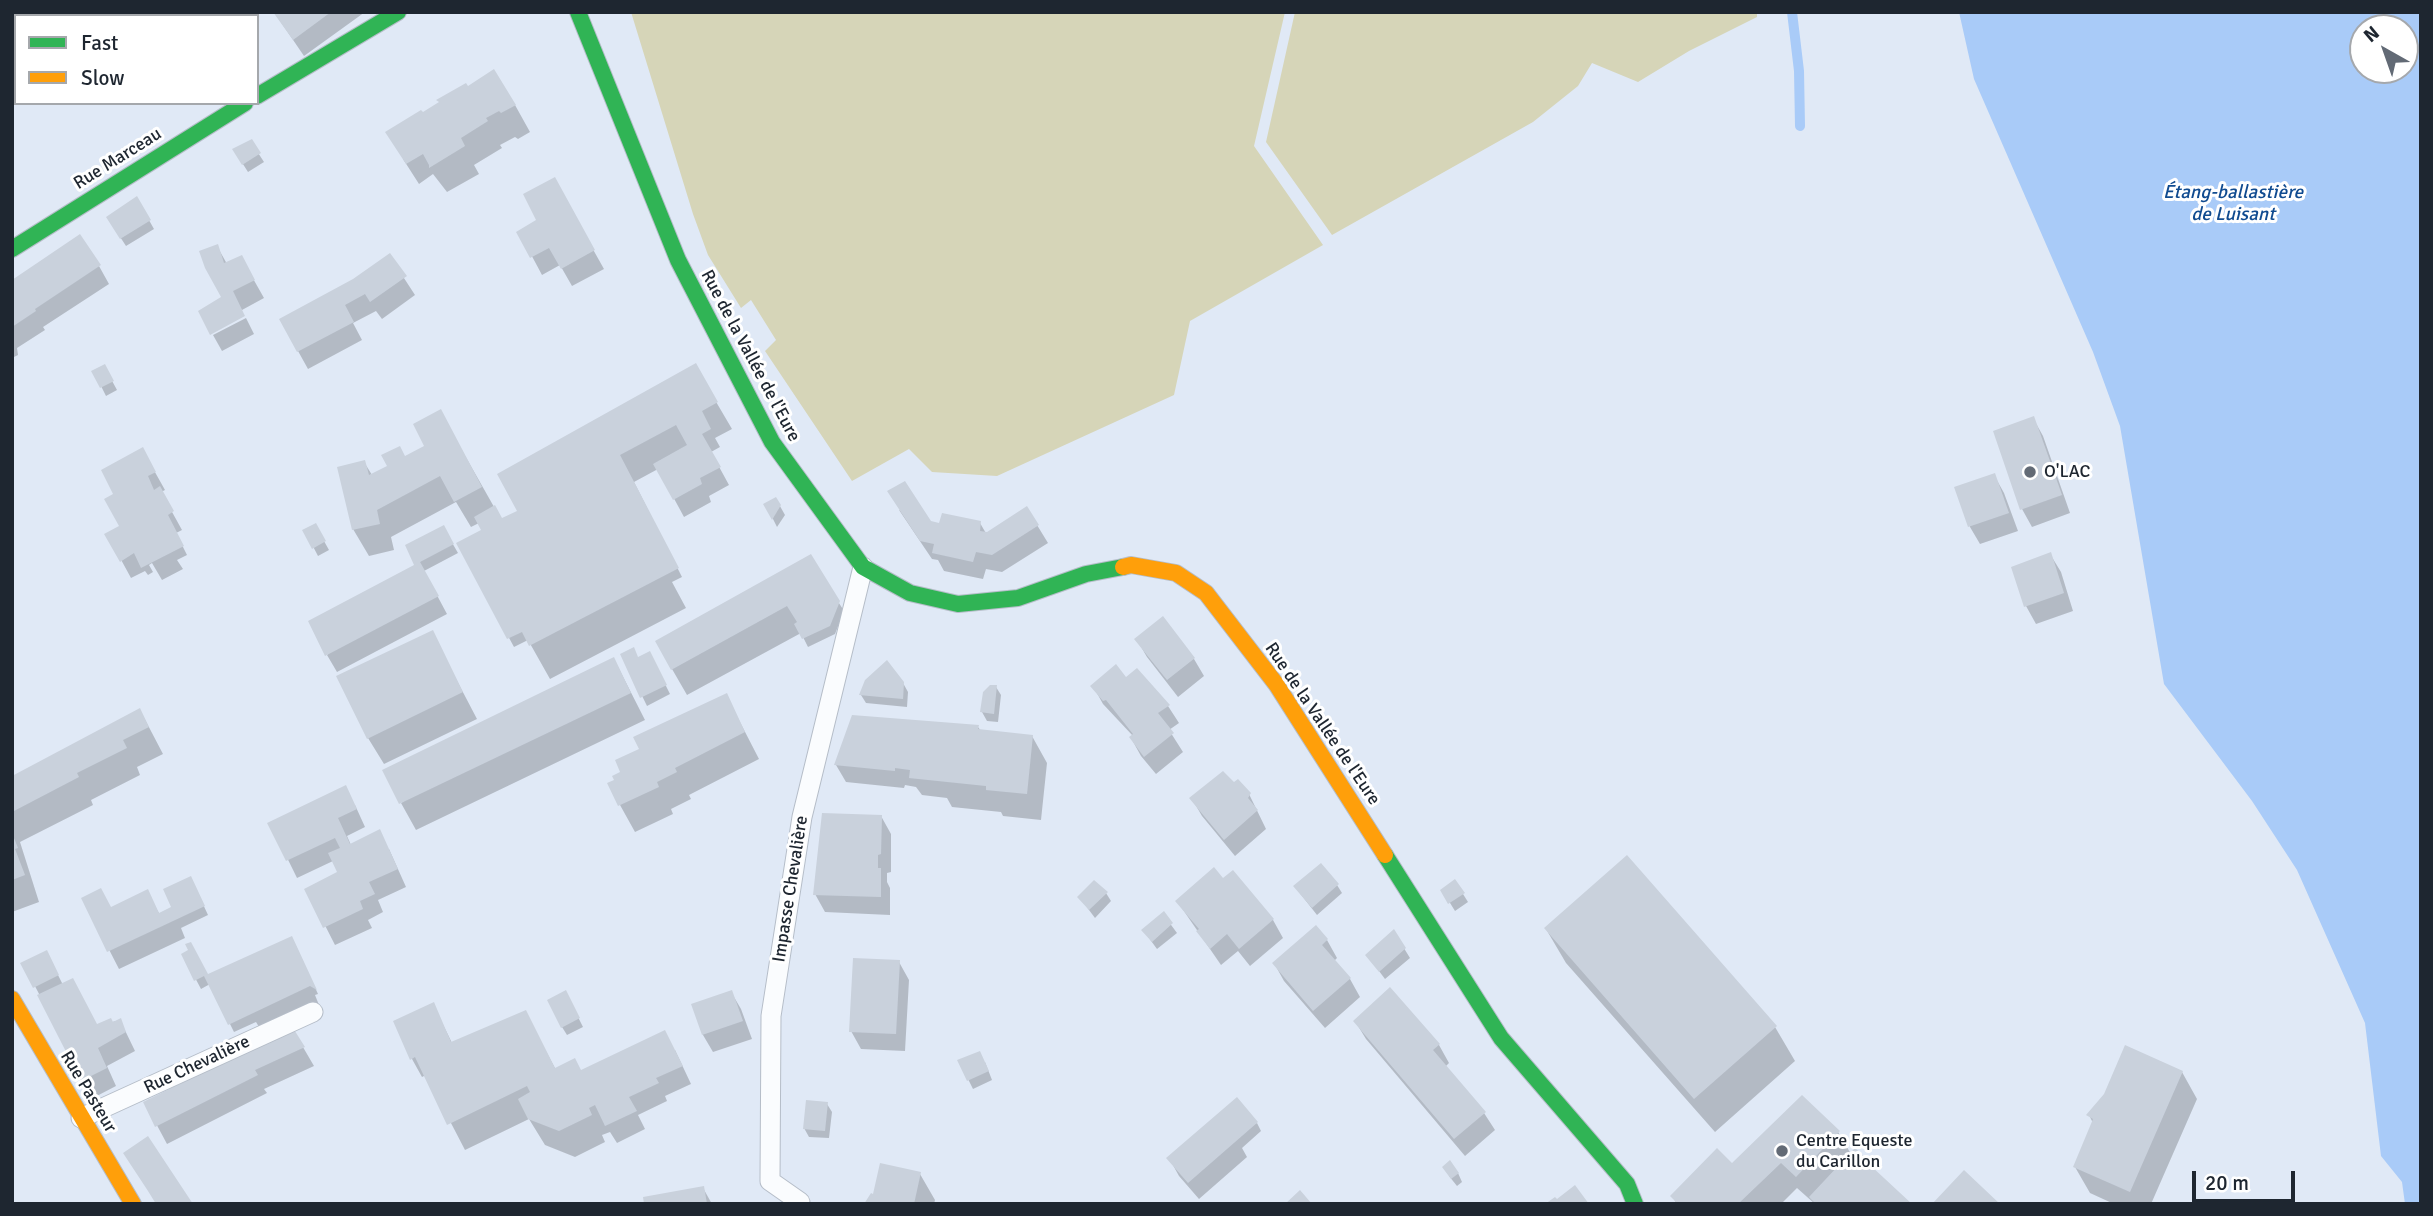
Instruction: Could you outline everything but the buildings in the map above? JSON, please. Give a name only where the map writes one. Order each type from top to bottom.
[{"type":"street","points":[[259,95],[398,12]]},
{"type":"street","name":"Rue de la Vallée de l'Eure","points":[[578,12],[678,260],[772,443],[863,567],[910,593],[958,604],[1018,598],[1086,574],[1131,565],[1176,573],[1206,593],[1276,684],[1501,1038],[1627,1184],[1635,1204]]},
{"type":"street","name":"Rue Marceau","points":[[12,249],[242,105]]},
{"type":"street","name":"Rue Pasteur","points":[[12,999],[133,1204]]},
{"type":"lane","name":"Impasse Chevalière","points":[[800,1202],[770,1181],[771,1016],[802,817],[863,567]]},
{"type":"lane","name":"Rue Chevalière","points":[[82,1118],[313,1012]]},
{"type":"green space","points":[[631,12],[1285,12],[1254,146],[1323,245],[1190,321],[1174,395],[997,476],[932,472],[909,449],[852,481],[765,351],[776,340],[751,300],[741,308],[708,255]]},
{"type":"green space","points":[[1295,12],[1757,12],[1757,17],[1689,51],[1638,82],[1592,63],[1578,86],[1533,122],[1332,235],[1266,142]]},
{"type":"water","name":"Étang-ballastière de Luisant","points":[[1959,12],[2421,13],[2421,1204],[2405,1204],[2402,1182],[2381,1156],[2365,1023],[2297,870],[2252,801],[2164,684],[2120,426],[2093,352],[1974,79]]},
{"type":"waterway","points":[[1792,12],[1799,71],[1800,126]]},
{"type":"traffic: fast","points":[[259,95],[398,12]]},
{"type":"traffic: fast","points":[[578,12],[678,260],[772,442],[863,567],[910,593],[958,604],[1018,598],[1086,574],[1123,567]]},
{"type":"traffic: fast","points":[[12,249],[242,105]]},
{"type":"traffic: fast","points":[[1385,855],[1501,1038],[1627,1184],[1635,1204]]},
{"type":"traffic: slow","points":[[1123,567],[1131,565],[1176,573],[1206,593],[1276,684],[1385,855]]},
{"type":"traffic: slow","points":[[12,999],[133,1204]]},
{"type":"place","name":"O'LAC","points":[[2030,472]]},
{"type":"place","name":"Centre Equeste du Carillon","points":[[1782,1151]]}]
